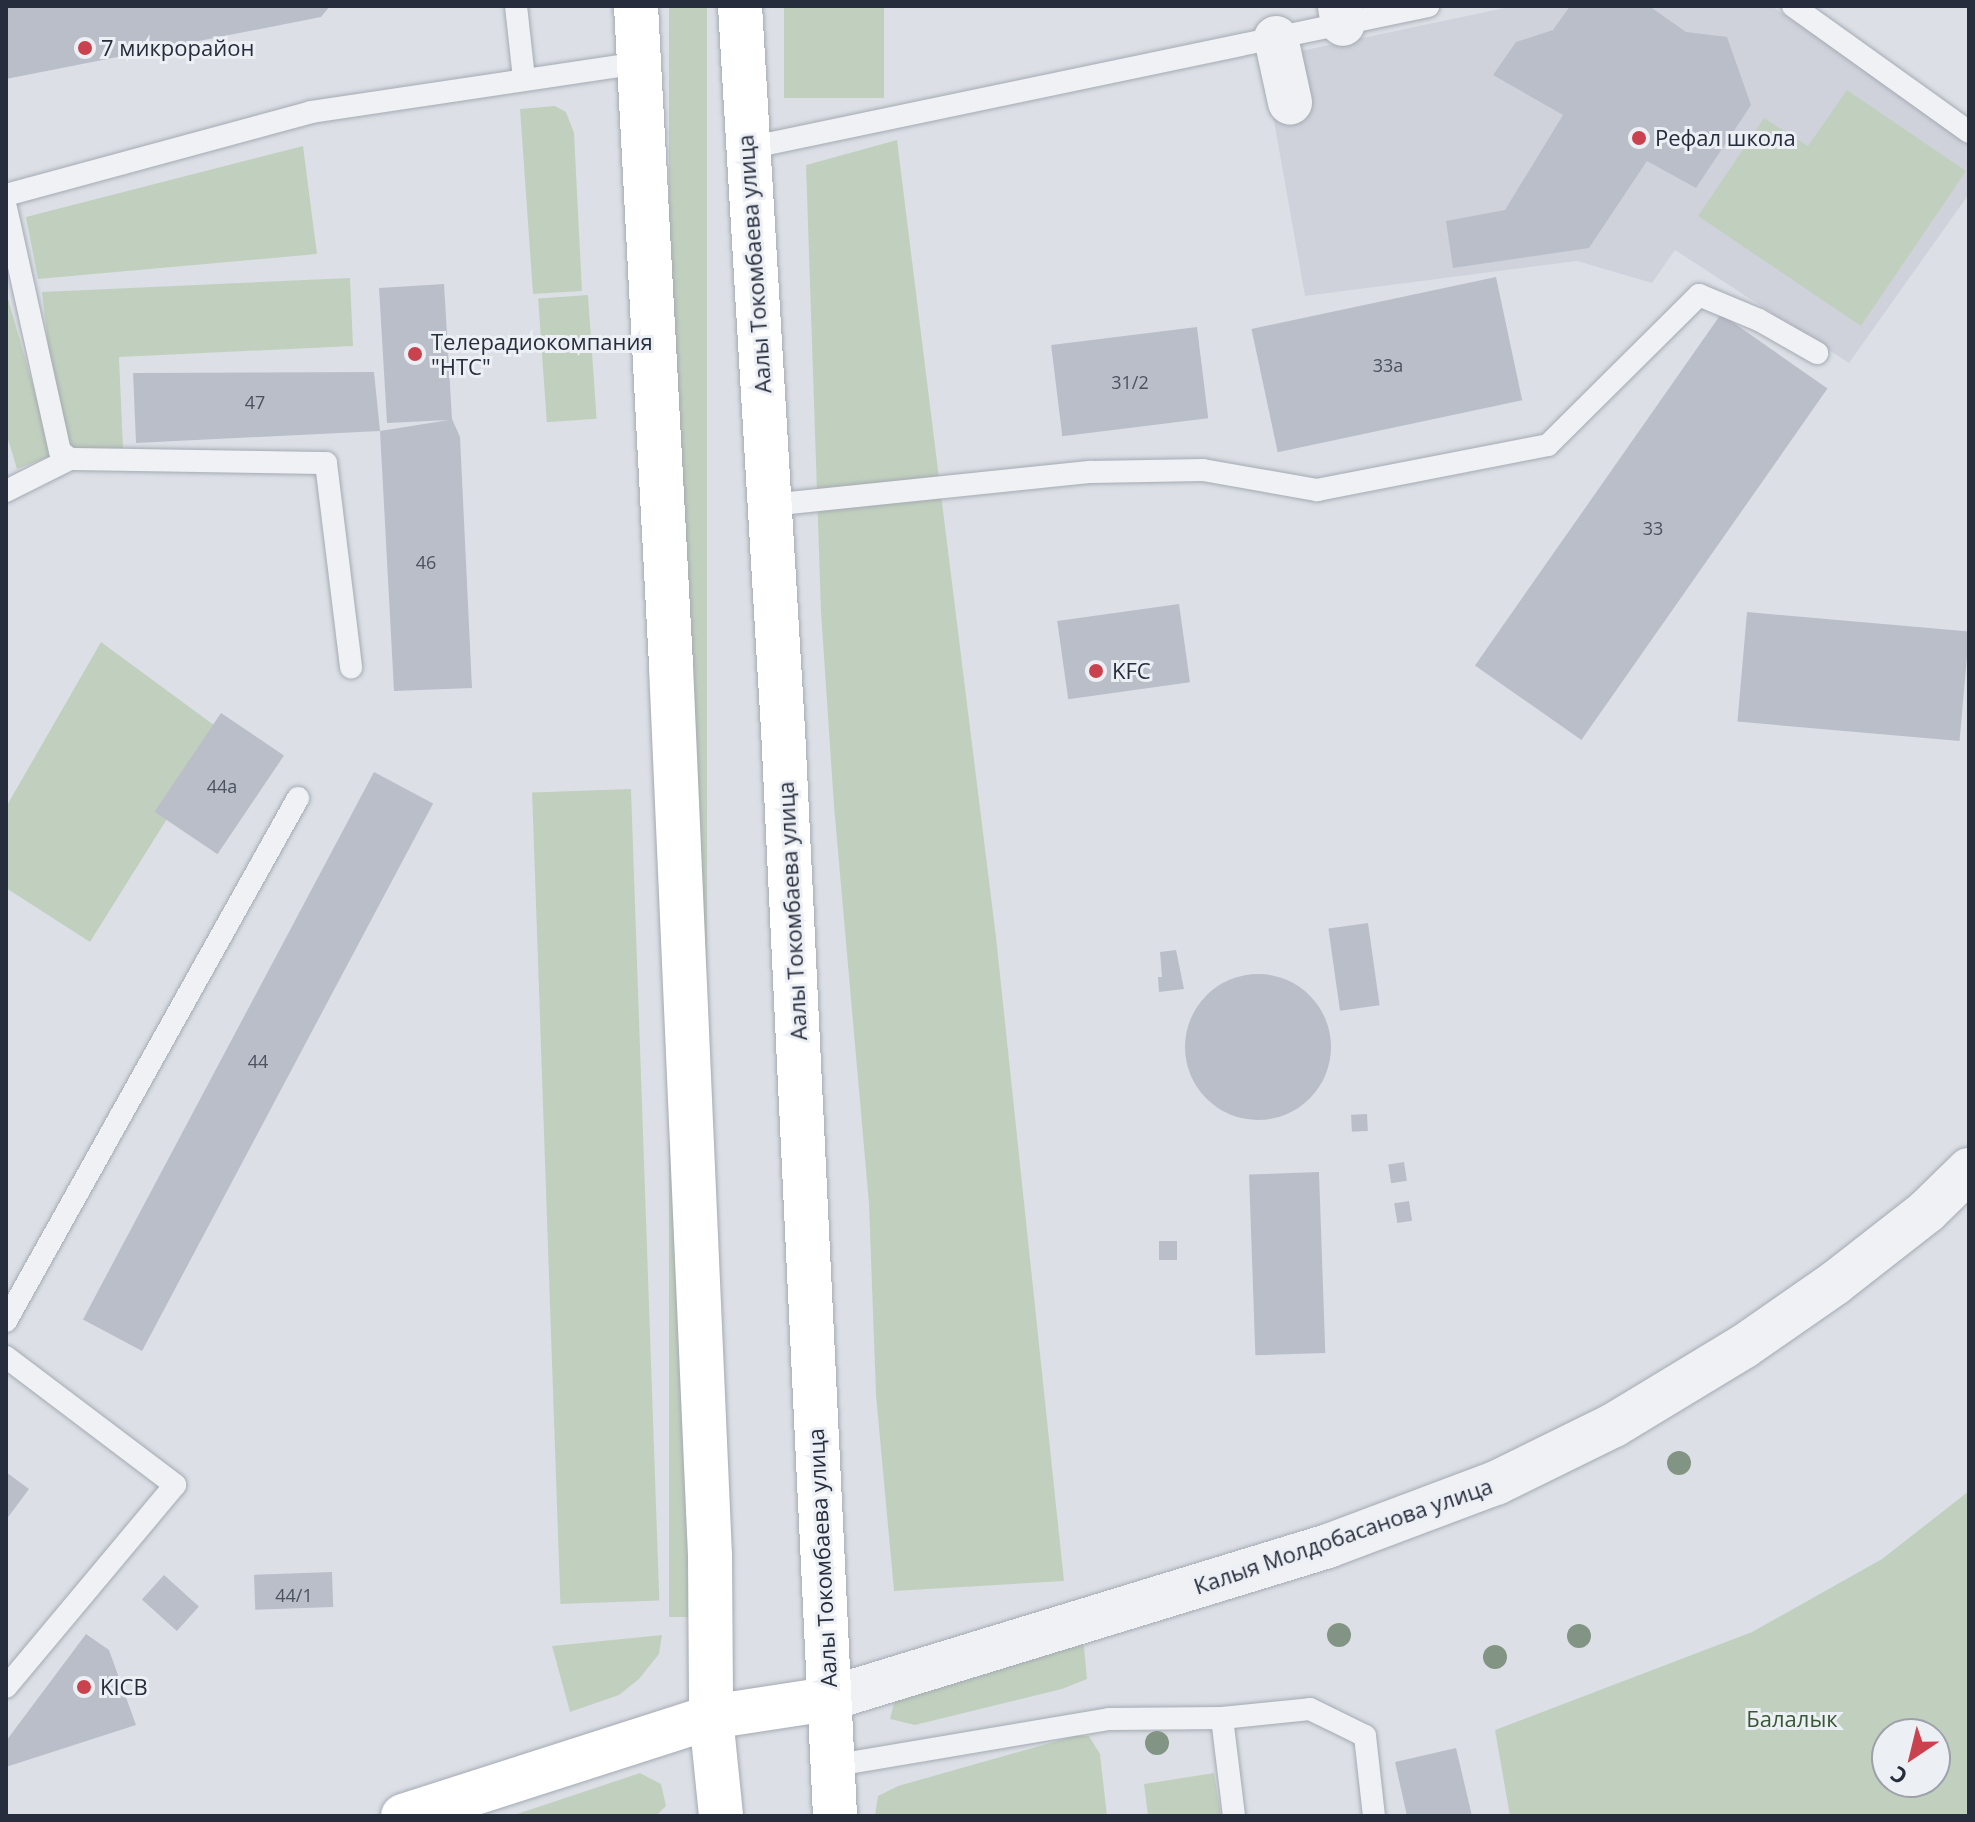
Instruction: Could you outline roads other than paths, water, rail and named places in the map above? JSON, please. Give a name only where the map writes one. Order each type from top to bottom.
[{"type":"main road","points":[[636,6],[671,666],[709,1524],[713,1627],[711,1717],[721,1816]]},
{"type":"main road","name":"Аалы Токомбаева улица","points":[[740,6],[770,505],[835,1816]]},
{"type":"main road","points":[[403,1816],[711,1717],[828,1699]]},
{"type":"street","points":[[1276,38],[1290,102]]},
{"type":"street","name":"Калыя Молдобасанова улица","points":[[828,1699],[1314,1550],[1496,1483],[1614,1425],[1743,1347],[1835,1283],[1927,1211],[1969,1170]]},
{"type":"lane","points":[[516,6],[524,78]]},
{"type":"lane","points":[[748,148],[1276,38],[1342,15],[1428,6]]},
{"type":"lane","points":[[1793,6],[1969,132]]},
{"type":"lane","points":[[6,195],[311,112],[639,63]]},
{"type":"lane","points":[[6,208],[60,451],[70,459]]},
{"type":"lane","points":[[770,505],[1091,472],[1203,470],[1317,490],[1548,445],[1699,295],[1759,320],[1817,353]]},
{"type":"lane","points":[[6,491],[70,459],[326,463],[351,667]]},
{"type":"lane","points":[[6,1321],[298,798]]},
{"type":"lane","points":[[6,1357],[175,1485],[6,1687]]},
{"type":"lane","points":[[831,1766],[1109,1719],[1222,1718],[1310,1709],[1365,1736],[1374,1816]]},
{"type":"lane","points":[[1222,1718],[1234,1816]]},
{"type":"place","name":"7 микрорайон","points":[[85,48]]},
{"type":"place","name":"Рефал школа","points":[[1639,138]]},
{"type":"place","name":"Телерадиокомпания \"НТС\"","points":[[415,354]]},
{"type":"place","name":"KFC","points":[[1096,671]]},
{"type":"place","name":"KICB","points":[[84,1687]]},
{"type":"park label","name":"Балалык","points":[[1792,1719]]}]
